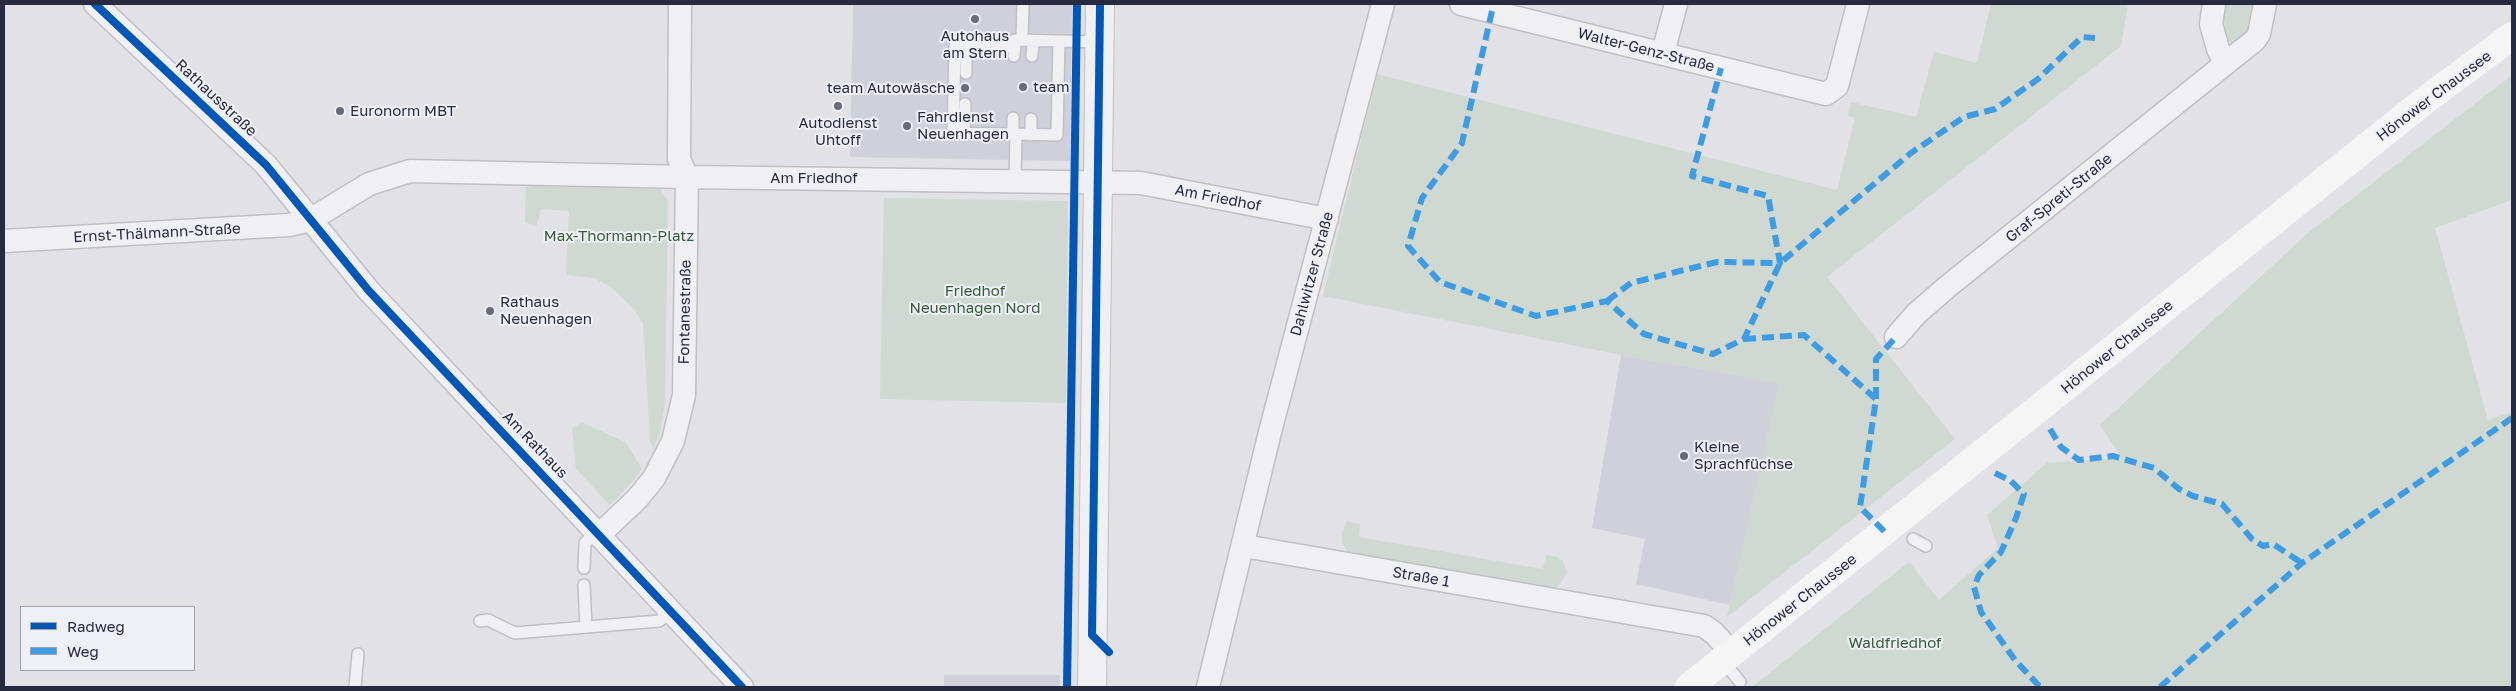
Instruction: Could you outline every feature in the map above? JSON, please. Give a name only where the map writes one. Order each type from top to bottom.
[{"type":"main road","name":"Hönower Chaussee","points":[[1689,687],[2428,98],[2512,36]]},
{"type":"street","name":"Rathausstraße","points":[[95,4],[266,165],[310,220]]},
{"type":"street","name":"Fontanestraße","points":[[598,533],[637,499],[654,478],[673,441],[684,395],[687,177],[679,159],[680,4]]},
{"type":"street","points":[[1092,687],[1100,4]]},
{"type":"street","name":"Dahlwitzer Straße","points":[[1244,546],[1270,432],[1383,4]]},
{"type":"street","name":"Walter-Genz-Straße","points":[[1461,4],[1826,94],[1837,86],[1858,4]]},
{"type":"street","points":[[1663,54],[1676,4]]},
{"type":"street","points":[[2214,4],[2211,24],[2218,49],[2226,64]]},
{"type":"street","name":"Graf-Spreti-Straße","points":[[1896,337],[1916,314],[1947,287],[2255,40],[2259,34],[2265,4]]},
{"type":"street","name":"Am Friedhof","points":[[310,220],[370,184],[410,171],[687,177],[1141,182],[1327,219]]},
{"type":"street","name":"Ernst-Thälmann-Straße","points":[[4,240],[241,229],[289,225],[310,220]]},
{"type":"street","name":"Am Rathaus","points":[[310,220],[369,290],[742,687]]},
{"type":"street","points":[[1208,687],[1244,546]]},
{"type":"street","name":"Straße 1","points":[[1244,546],[1704,626],[1714,633],[1727,657]]},
{"type":"lane","points":[[1023,4],[1023,40],[1032,56]]},
{"type":"lane","points":[[1014,56],[1023,40]]},
{"type":"lane","points":[[1059,41],[1057,135],[953,133],[955,46],[1007,47],[1023,40],[1100,42]]},
{"type":"lane","points":[[966,46],[966,73]]},
{"type":"lane","points":[[964,133],[965,104]]},
{"type":"lane","points":[[1013,118],[1015,180]]},
{"type":"lane","points":[[1031,118],[1031,135]]},
{"type":"lane","points":[[584,568],[585,543],[598,533]]},
{"type":"lane","points":[[1913,539],[1926,546]]},
{"type":"lane","points":[[584,585],[586,627]]},
{"type":"lane","points":[[480,620],[488,620],[514,633],[659,621],[672,612]]},
{"type":"lane","points":[[355,687],[358,654]]},
{"type":"lane","points":[[1727,657],[1740,682]]},
{"type":"shaded area","points":[[853,4],[1072,4],[1070,161],[850,157]]},
{"type":"shaded area","name":"Kleine Sprachfüchse","points":[[1621,355],[1780,383],[1730,605],[1636,584],[1645,539],[1592,528]]},
{"type":"shaded area","points":[[944,675],[1060,675],[1060,687],[944,687]]},
{"type":"green space","points":[[1991,4],[2128,4],[2121,46],[1827,277],[1955,439],[1727,617],[1779,383],[1621,355],[1323,296],[1377,74],[1837,190],[1855,118],[1848,116],[1851,102],[1916,117],[1934,52],[1977,63]]},
{"type":"green space","points":[[2219,4],[2259,4],[2255,31],[2237,45],[2226,41],[2218,32]]},
{"type":"green space","name":"Waldfriedhof","points":[[2512,75],[2512,200],[2435,228],[2488,420],[2512,412],[2512,687],[1752,687],[1909,562],[1939,600],[1998,548],[1987,515],[2047,463],[2122,458],[2100,425],[2308,233]]},
{"type":"green space","name":"Max-Thormann-Platz","points":[[526,183],[660,189],[668,201],[665,399],[661,429],[653,449],[650,439],[643,323],[633,308],[612,288],[594,278],[566,275],[569,211],[541,209],[537,225],[525,223]]},
{"type":"green space","name":"Friedhof Neuenhagen Nord","points":[[884,198],[1068,201],[1066,403],[880,399]]},
{"type":"green space","points":[[582,422],[626,443],[642,469],[610,505],[576,469],[572,428]]},
{"type":"green space","points":[[1347,521],[1360,524],[1359,537],[1543,569],[1546,555],[1557,557],[1563,561],[1567,573],[1559,585],[1548,592],[1352,559],[1342,543],[1342,532]]},
{"type":"marked path","points":[[1492,11],[1462,143],[1422,198],[1408,246],[1440,282],[1536,316],[1607,301],[1644,334],[1713,354],[1744,339],[1780,263],[1911,153],[1964,117],[1995,109],[2038,79],[2082,37],[2095,38]]},
{"type":"marked path","points":[[1607,301],[1631,283],[1717,262],[1780,263],[1768,196],[1692,176],[1721,68]]},
{"type":"marked path","points":[[1744,339],[1804,335],[1876,399],[1860,507],[1885,532]]},
{"type":"marked path","points":[[1876,399],[1876,359],[1896,337]]},
{"type":"marked path","points":[[2160,687],[2302,563],[2512,418]]},
{"type":"marked path","points":[[2050,429],[2061,447],[2079,460],[2113,456],[2154,468],[2179,489],[2193,496],[2222,504],[2252,539],[2263,546],[2273,544],[2302,563]]},
{"type":"marked path","points":[[1995,473],[2011,481],[2024,494],[2001,552],[1979,575],[1974,587],[1981,612],[2015,660],[2040,687]]},
{"type":"cycle path","points":[[95,4],[266,165],[369,291],[742,687]]},
{"type":"cycle path","points":[[1067,687],[1077,4]]},
{"type":"cycle path","points":[[1100,4],[1092,635],[1109,652]]},
{"type":"place","name":"Autohaus am Stern","points":[[975,19]]},
{"type":"place","name":"team","points":[[1023,87]]},
{"type":"place","name":"team Autowäsche","points":[[965,88]]},
{"type":"place","name":"Autodienst Uhtoff","points":[[838,106]]},
{"type":"place","name":"Euronorm MBT","points":[[340,111]]},
{"type":"place","name":"Fahrdienst Neuenhagen","points":[[907,126]]},
{"type":"place","name":"Rathaus Neuenhagen","points":[[490,311]]},
{"type":"place","name":"Kleine Sprachfüchse","points":[[1684,456]]}]
